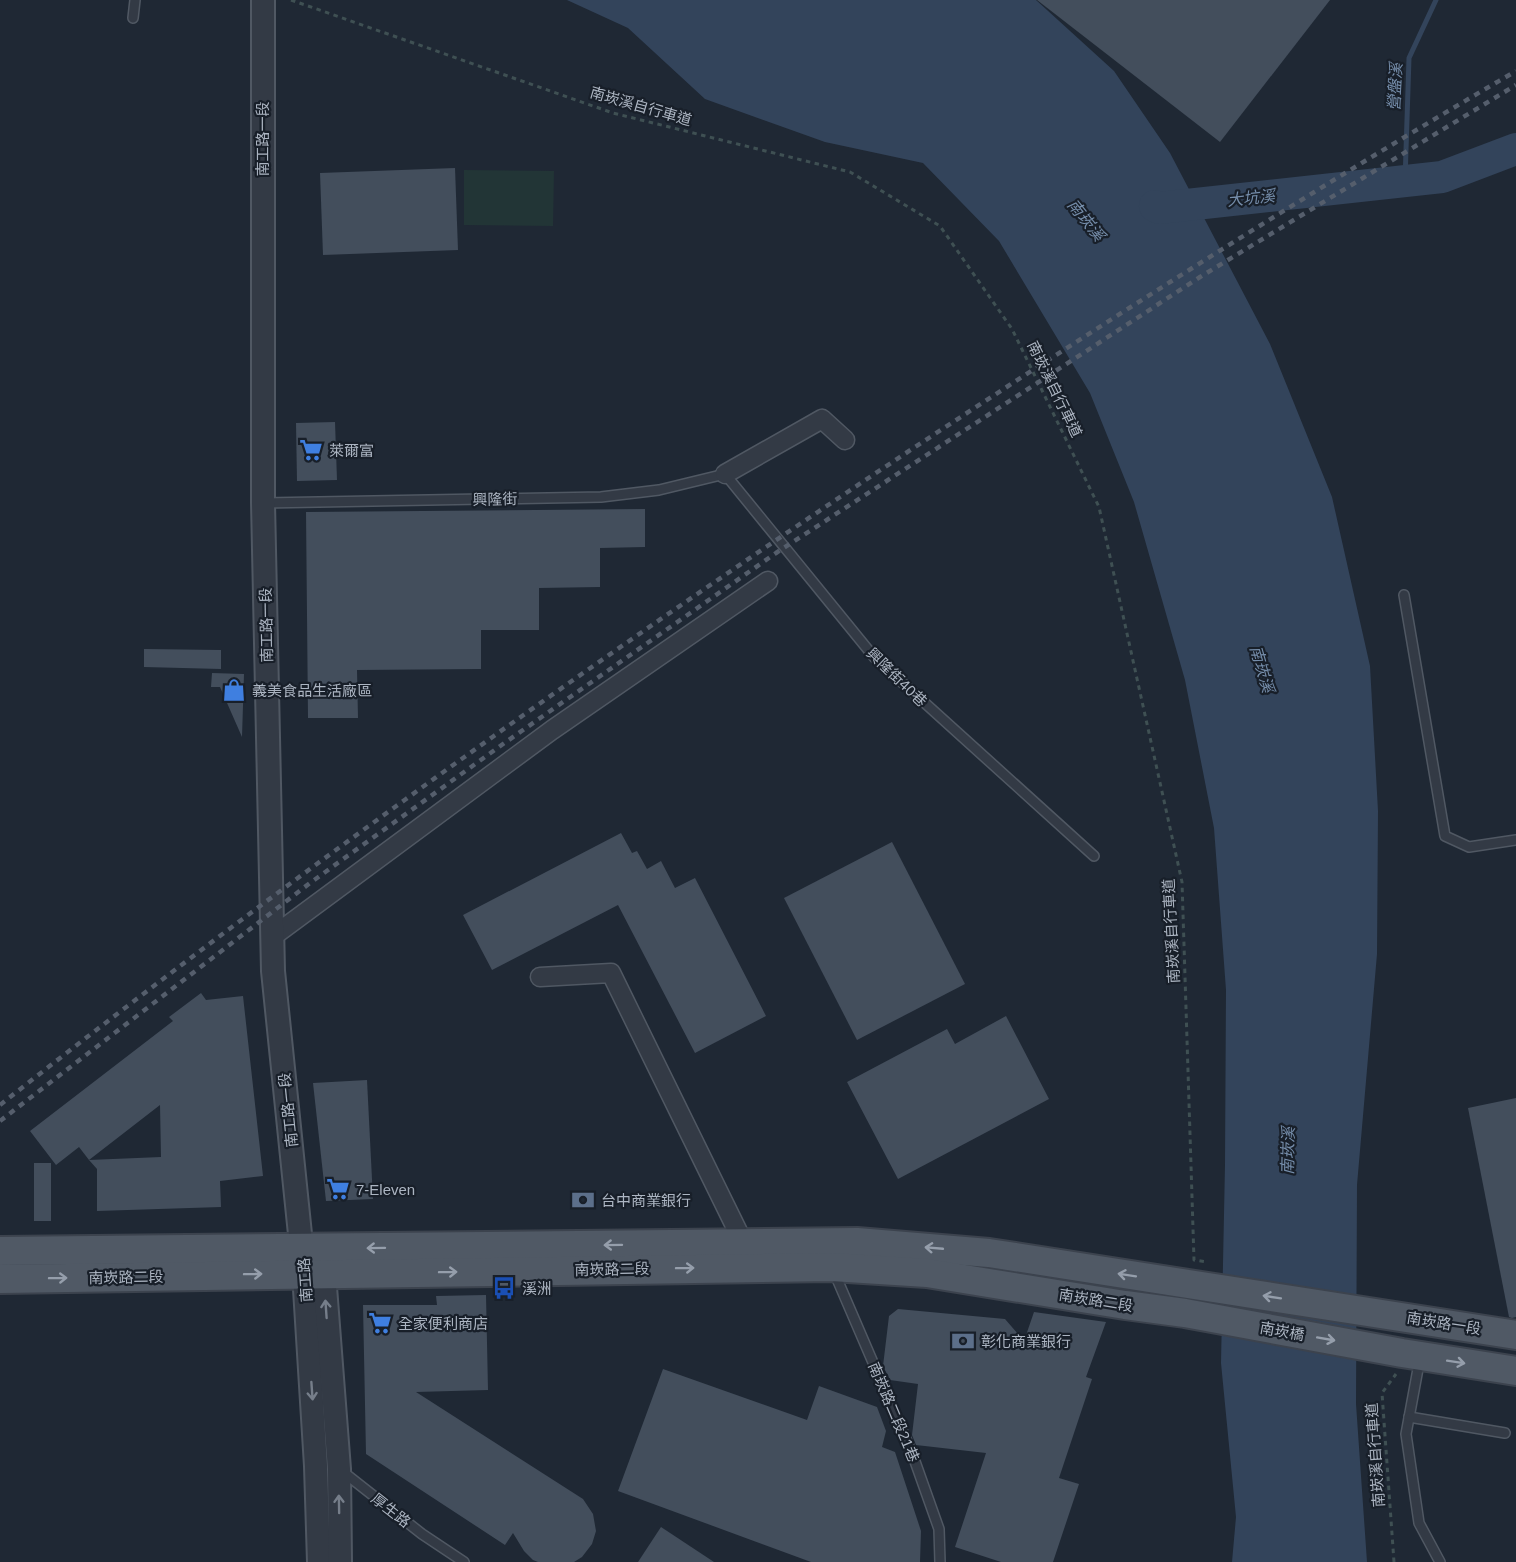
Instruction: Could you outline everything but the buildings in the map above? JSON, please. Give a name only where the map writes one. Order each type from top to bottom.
[{"type":"main road","name":"南崁路二段","points":[[0,1279],[744,1244],[857,1242],[1189,1272]]},
{"type":"main road","name":"南崁路二段","points":[[0,1251],[310,1265],[832,1267],[927,1273],[1185,1313]]},
{"type":"main road","name":"南崁橋","points":[[1189,1272],[1371,1313]]},
{"type":"main road","name":"南崁橋","points":[[1185,1313],[1400,1352]]},
{"type":"main road","name":"南崁路一段","points":[[1371,1313],[1516,1335]]},
{"type":"main road","points":[[1400,1352],[1516,1371]]},
{"type":"street","name":"南工路一段","points":[[263,0],[263,502],[273,971],[310,1265]]},
{"type":"street","points":[[725,474],[822,419],[845,440]]},
{"type":"street","points":[[272,937],[552,730],[768,581]]},
{"type":"street","points":[[540,976],[611,973],[744,1244]]},
{"type":"street","name":"南工路","points":[[310,1265],[328,1467],[340,1562]]},
{"type":"street","name":"南工路","points":[[319,1562],[328,1467]]},
{"type":"lane","points":[[133,18],[135,0]]},
{"type":"lane","name":"興隆街","points":[[263,502],[601,497],[659,490],[725,474]]},
{"type":"lane","name":"興隆街40巷","points":[[725,474],[874,657],[1094,856]]},
{"type":"lane","points":[[1404,595],[1445,836],[1469,847],[1516,840]]},
{"type":"lane","name":"南崁路二段21巷","points":[[832,1267],[912,1453],[939,1529],[940,1562]]},
{"type":"lane","points":[[1400,1352],[1409,1417],[1406,1434],[1419,1523],[1440,1562]]},
{"type":"lane","points":[[1409,1417],[1505,1433]]},
{"type":"lane","name":"厚生路","points":[[328,1467],[464,1562]]},
{"type":"path","name":"南崁溪自行車道","points":[[291,0],[613,113],[850,172],[940,226],[1012,329],[1099,507],[1182,882],[1189,1272]]},
{"type":"path","name":"南崁溪自行車道","points":[[1394,1562],[1382,1393],[1401,1367],[1400,1352]]},
{"type":"shaded area","points":[[464,170],[554,171],[553,226],[464,225]]},
{"type":"water","name":"南崁溪","points":[[567,0],[1036,0],[1114,71],[1170,153],[1270,344],[1332,497],[1370,666],[1378,811],[1377,954],[1357,1185],[1356,1404],[1367,1562],[1232,1562],[1236,1517],[1221,1363],[1226,990],[1214,828],[1185,680],[1134,502],[1090,393],[999,241],[923,163],[825,142],[705,99],[628,28]]},
{"type":"waterway","name":"營盤溪","points":[[1405,181],[1409,58],[1436,0]]},
{"type":"waterway","name":"大坑溪","points":[[1155,206],[1159,208],[1442,177],[1516,149]]},
{"type":"railway","points":[[0,1105],[110,1019],[333,852],[675,609],[906,453],[1132,306],[1361,163],[1516,71]]},
{"type":"railway","points":[[0,1121],[310,883],[503,744],[776,553],[1200,277],[1516,85]]},
{"type":"place","name":"萊爾富","points":[[311,450]]},
{"type":"place","name":"義美食品生活廠區","points":[[234,690]]},
{"type":"place","name":"7-Eleven","points":[[338,1189]]},
{"type":"place","name":"台中商業銀行","points":[[583,1200]]},
{"type":"place","name":"溪洲","points":[[504,1288]]},
{"type":"place","name":"全家便利商店","points":[[380,1323]]},
{"type":"place","name":"彰化商業銀行","points":[[963,1341]]}]
